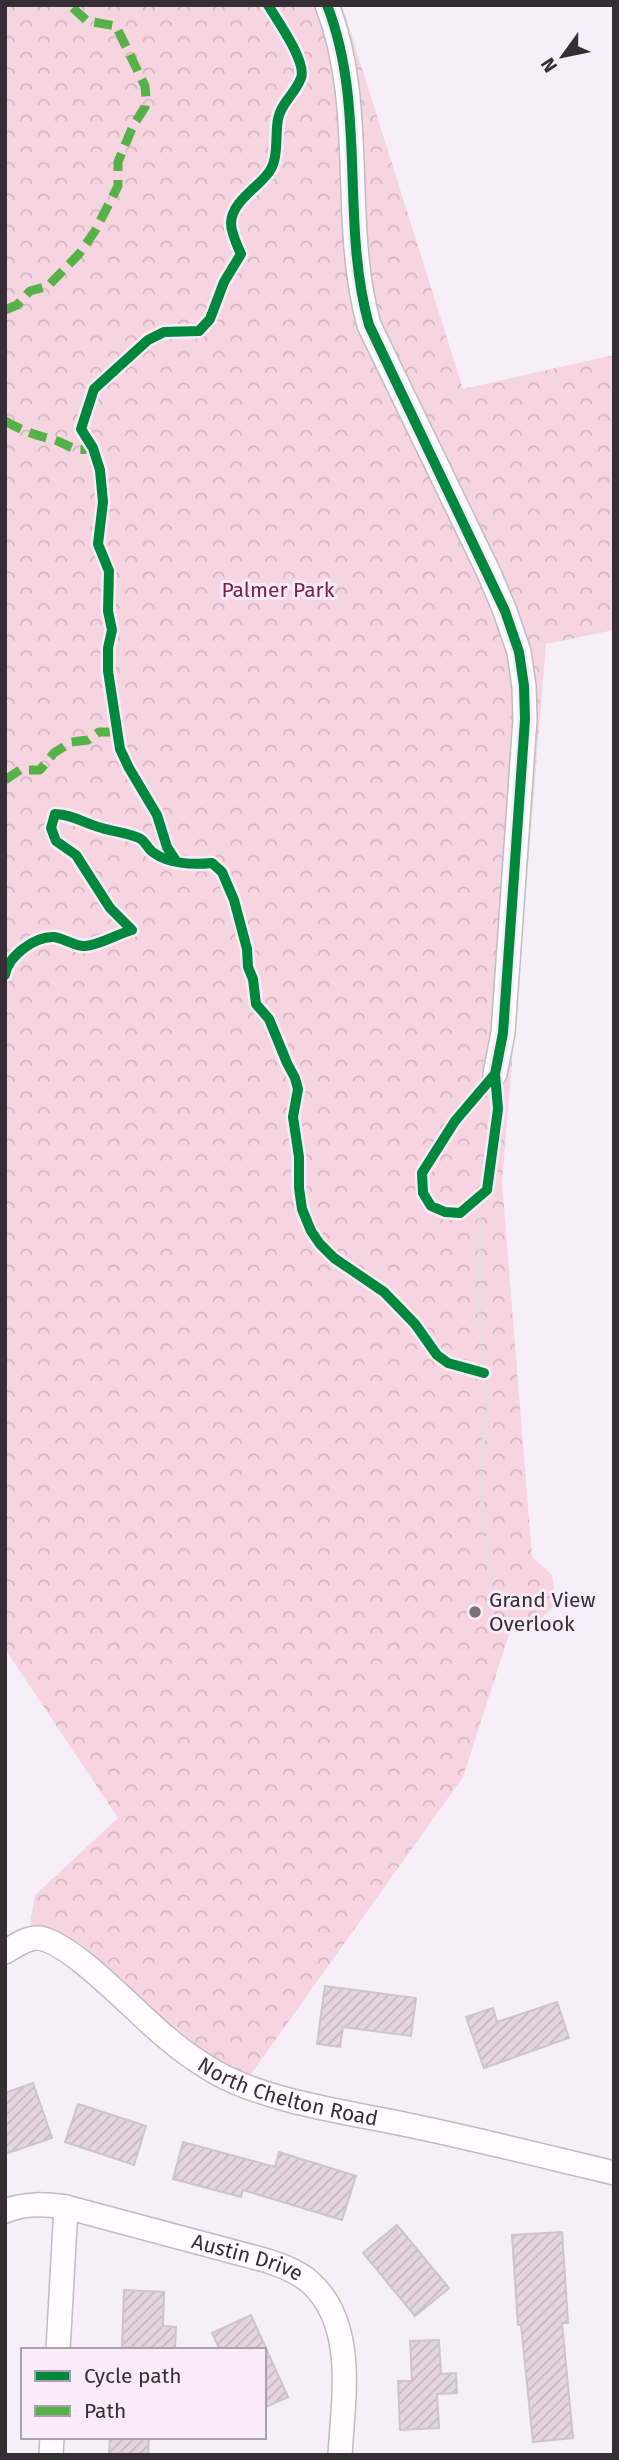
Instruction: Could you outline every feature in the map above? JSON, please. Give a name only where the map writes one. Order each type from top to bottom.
[{"type":"street","points":[[327,5],[341,57],[351,127],[356,256],[361,297],[369,325],[489,573],[519,652],[524,686],[523,751],[503,1033],[495,1074]]},
{"type":"street","name":"North Chelton Road","points":[[5,1952],[36,1938],[54,1942],[73,1955],[166,2038],[206,2066],[246,2087],[316,2106],[442,2132],[614,2173]]},
{"type":"street","name":"Austin Drive","points":[[5,2211],[41,2204],[66,2207],[268,2261],[290,2269],[311,2284],[328,2305],[337,2326],[343,2355],[340,2455]]},
{"type":"street","points":[[58,2348],[66,2207]]},
{"type":"lane","points":[[495,1074],[498,1110],[486,1190],[475,1203],[460,1213],[445,1212],[431,1206],[423,1193],[422,1173],[455,1121],[495,1074]]},
{"type":"path","points":[[475,1203],[481,1221],[479,1307],[487,1397],[481,1479],[492,1580]]},
{"type":"green space","name":"Palmer Park","points":[[5,5],[342,5],[463,389],[614,355],[614,630],[546,644],[502,1183],[532,1557],[552,1575],[556,1604],[535,1625],[513,1622],[463,1777],[251,2074],[235,2071],[217,2062],[60,1932],[30,1925],[35,1895],[118,1818],[5,1649]]},
{"type":"building","points":[[325,1986],[416,1998],[411,2036],[343,2027],[340,2047],[317,2044]]},
{"type":"building","points":[[557,2002],[569,2038],[484,2068],[466,2017],[493,2008],[497,2022]]},
{"type":"building","points":[[33,2083],[52,2138],[5,2154],[5,2093]]},
{"type":"building","points":[[78,2104],[146,2126],[134,2165],[65,2142]]},
{"type":"building","points":[[183,2142],[275,2167],[279,2152],[356,2176],[342,2220],[243,2190],[241,2197],[173,2179]]},
{"type":"building","points":[[397,2225],[449,2288],[415,2316],[363,2253]]},
{"type":"building","points":[[562,2232],[568,2323],[562,2323],[573,2438],[533,2442],[521,2325],[518,2325],[512,2235]]},
{"type":"building","points":[[124,2290],[164,2292],[163,2326],[176,2327],[175,2348],[122,2347]]},
{"type":"building","points":[[251,2315],[266,2348],[219,2348],[212,2333]]},
{"type":"building","points":[[439,2340],[441,2374],[456,2373],[457,2393],[437,2394],[439,2428],[400,2430],[398,2381],[412,2381],[410,2341]]},
{"type":"building","points":[[266,2348],[288,2397],[266,2407]]},
{"type":"building","points":[[110,2439],[149,2439],[148,2455],[109,2455]]},
{"type":"marked path","points":[[5,310],[17,305],[30,291],[48,286],[79,254],[95,231],[118,186],[118,162],[133,126],[145,107],[145,86],[116,26],[87,21],[70,5]]},
{"type":"marked path","points":[[5,421],[75,449],[93,448]]},
{"type":"marked path","points":[[5,780],[20,770],[40,770],[54,753],[71,742],[88,740],[99,732],[118,732]]},
{"type":"cycle path","points":[[176,861],[167,847],[157,815],[120,749],[108,671],[108,648],[112,630],[108,611],[109,571],[98,544],[103,502],[100,470],[93,448],[81,429],[94,389],[148,340],[164,332],[199,331],[210,319],[224,282],[241,254],[232,231],[232,215],[272,167],[280,113],[301,78],[302,71],[296,52],[268,5]]},
{"type":"cycle path","points":[[327,5],[339,44],[346,83],[356,245],[369,325],[505,611],[519,652],[524,686],[525,719],[503,1033],[495,1074],[498,1109],[487,1190],[460,1213],[445,1212],[431,1206],[423,1193],[422,1173],[455,1121],[495,1074]]},
{"type":"cycle path","points":[[5,975],[17,954],[39,940],[54,937],[85,946],[132,930],[110,908],[76,855],[56,841],[51,828],[55,814],[139,838],[160,857],[174,862],[212,863],[222,872],[234,900],[247,949],[256,1004],[269,1019],[298,1089],[293,1117],[299,1157],[299,1188],[302,1209],[311,1231],[334,1258],[384,1292],[415,1324],[437,1355],[448,1363],[484,1373]]},
{"type":"place","name":"Grand View Overlook","points":[[475,1612]]}]
